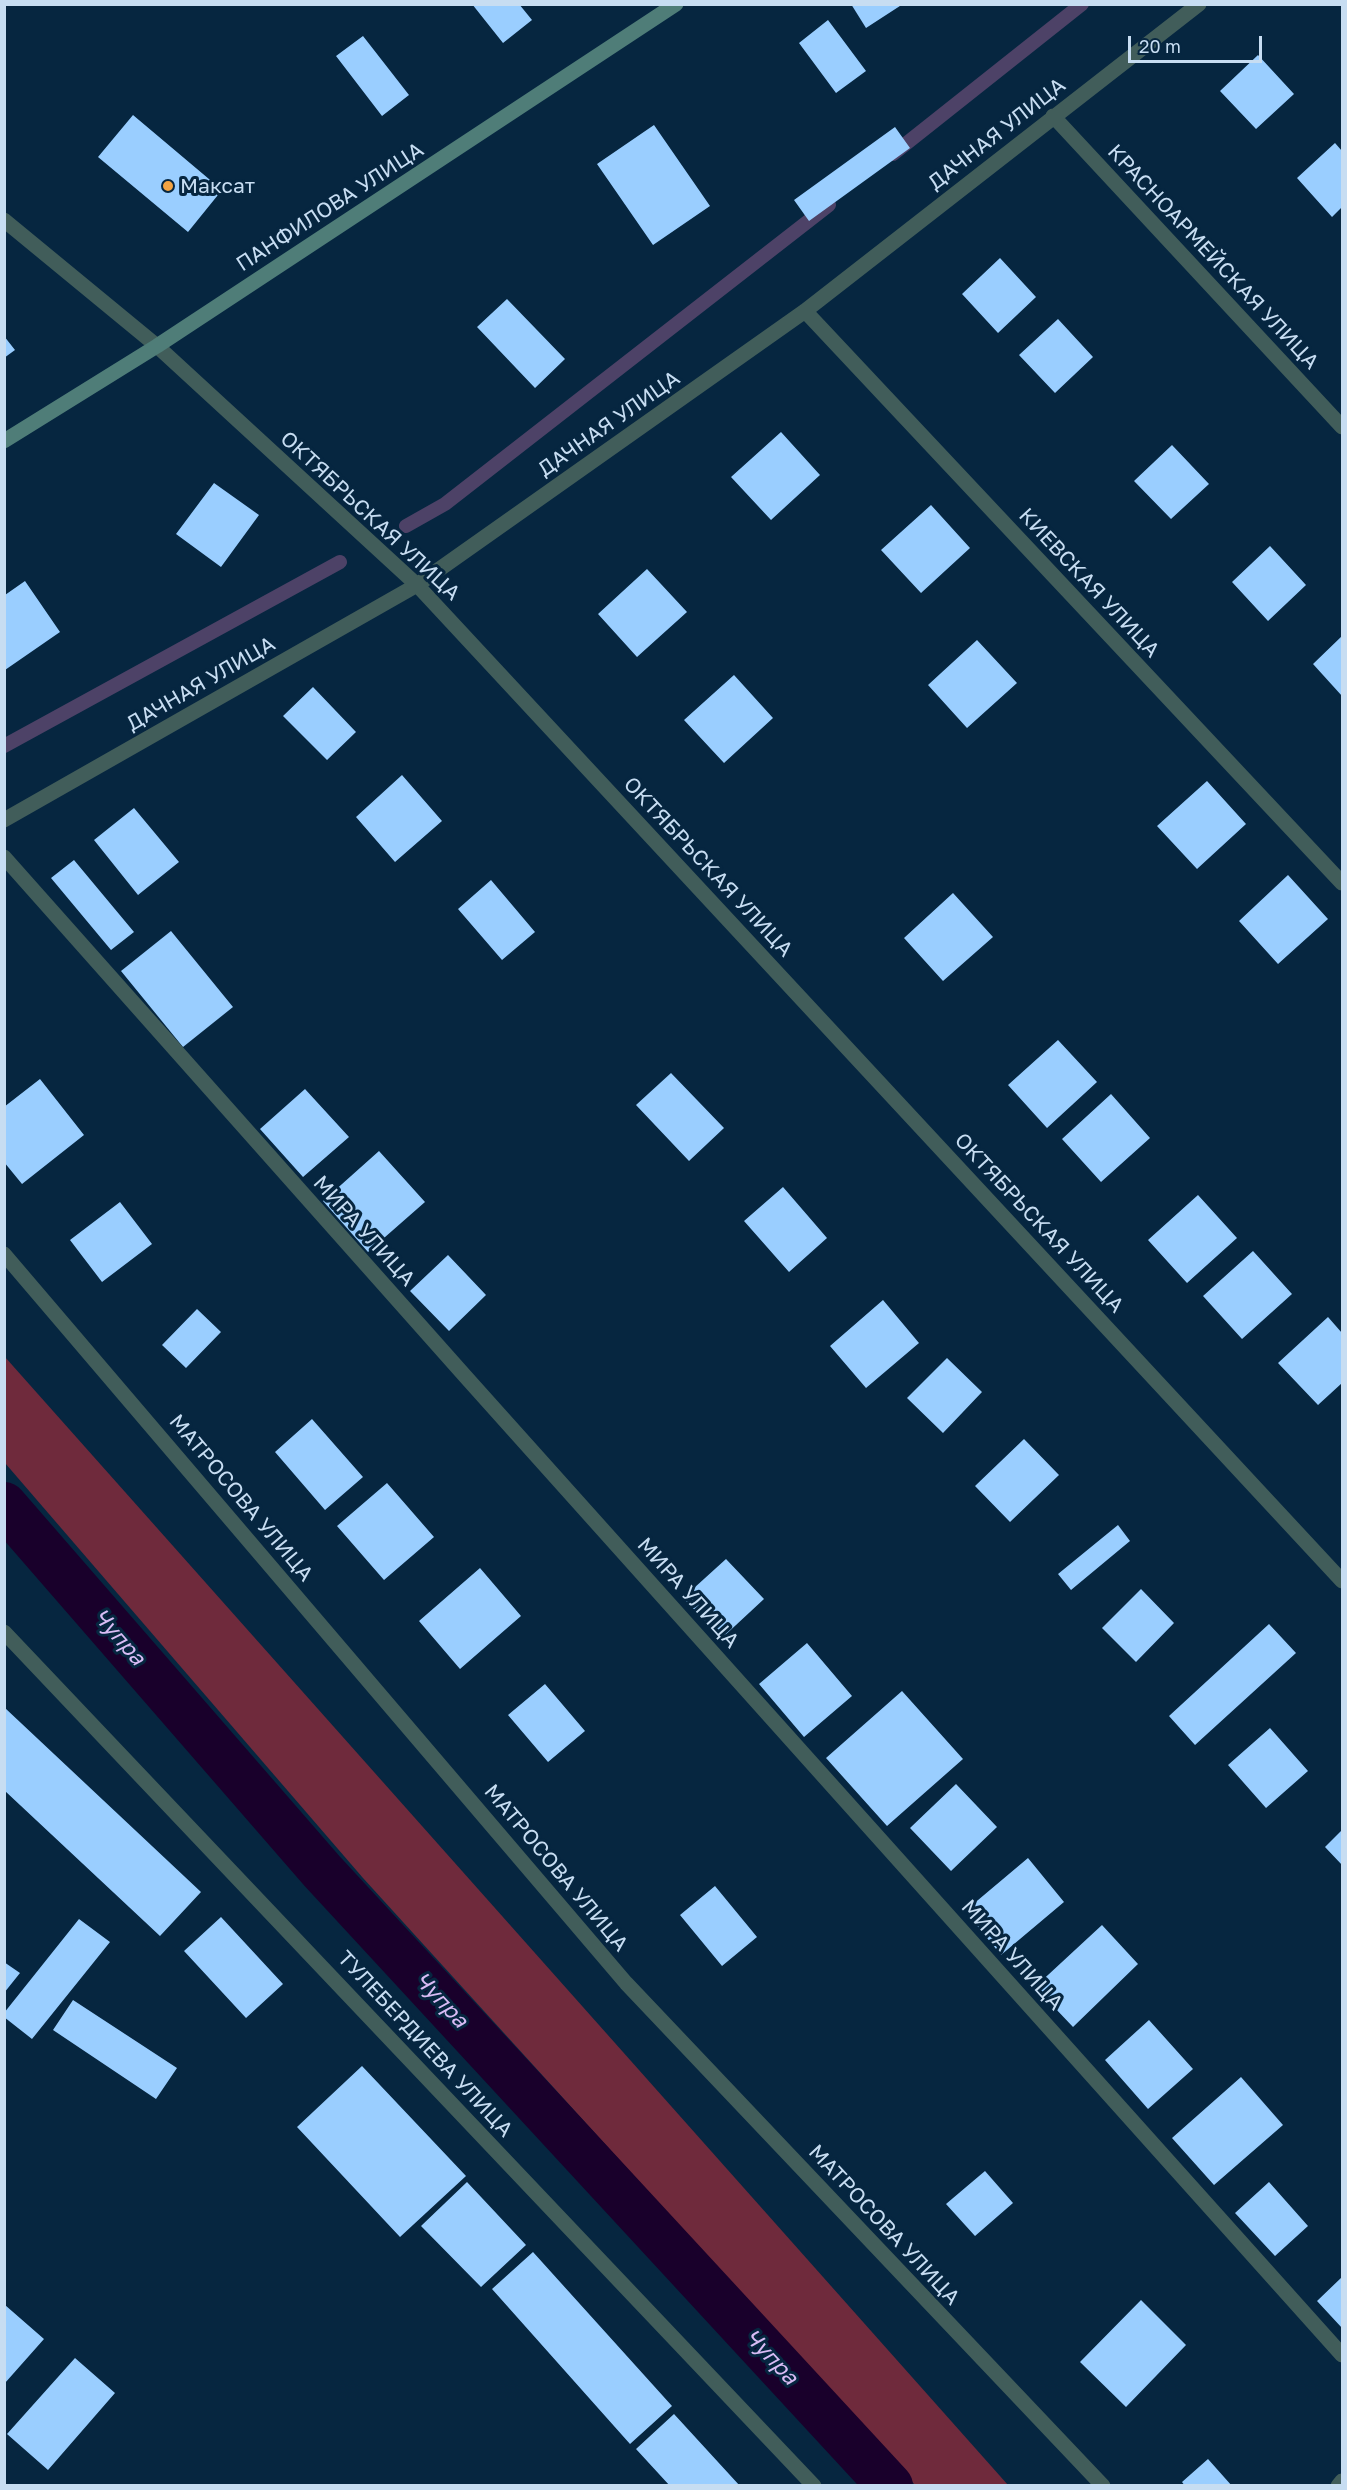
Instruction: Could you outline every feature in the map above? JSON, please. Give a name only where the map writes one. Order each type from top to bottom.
[{"type":"street","name":"ПАНФИЛОВА УЛИЦА","points":[[4,441],[157,345],[676,4]]},
{"type":"street","name":"ДАЧНАЯ УЛИЦА","points":[[4,820],[417,585],[805,311],[1199,4]]},
{"type":"street","name":"КРАСНОАРМЕЙСКАЯ УЛИЦА","points":[[1053,116],[1342,427]]},
{"type":"street","name":"ОКТЯБРЬСКАЯ УЛИЦА","points":[[4,220],[157,345],[417,585],[1342,1581]]},
{"type":"street","name":"КИЕВСКАЯ УЛИЦА","points":[[805,311],[1342,883]]},
{"type":"street","name":"МИРА УЛИЦА","points":[[4,857],[457,1367],[1342,2355]]},
{"type":"street","name":"МАТРОСОВА УЛИЦА","points":[[4,1254],[626,1983],[1102,2486]]},
{"type":"street","name":"ТУЛЕБЕРДИЕВА УЛИЦА","points":[[4,1632],[814,2486]]},
{"type":"street","points":[[1338,2486],[1342,2481]]},
{"type":"shaded area","points":[[4,1357],[1008,2485],[915,2485],[363,1878],[5,1463]]},
{"type":"building","points":[[472,4],[519,4],[532,20],[503,43]]},
{"type":"building","points":[[851,4],[903,4],[866,28]]},
{"type":"building","points":[[828,20],[866,71],[836,93],[799,43]]},
{"type":"building","points":[[363,36],[409,95],[382,116],[336,56]]},
{"type":"building","points":[[1258,55],[1294,94],[1256,129],[1220,91]]},
{"type":"building","points":[[133,115],[222,190],[188,232],[98,157]]},
{"type":"building","points":[[654,125],[710,206],[653,245],[597,164]]},
{"type":"building","points":[[895,127],[910,148],[809,221],[794,200]]},
{"type":"building","points":[[1335,143],[1342,151],[1342,207],[1332,217],[1297,178]]},
{"type":"building","points":[[1000,258],[1036,297],[998,333],[962,294]]},
{"type":"building","points":[[507,299],[565,359],[535,388],[477,327]]},
{"type":"building","points":[[1058,319],[1093,357],[1055,393],[1019,355]]},
{"type":"building","points":[[4,336],[15,350],[4,358]]},
{"type":"building","points":[[781,432],[820,475],[771,520],[731,477]]},
{"type":"building","points":[[1172,445],[1209,484],[1171,519],[1134,481]]},
{"type":"building","points":[[214,483],[259,515],[221,567],[176,534]]},
{"type":"building","points":[[931,505],[970,548],[921,593],[881,550]]},
{"type":"building","points":[[1270,546],[1306,585],[1268,621],[1232,582]]},
{"type":"building","points":[[647,569],[687,612],[637,657],[598,614]]},
{"type":"building","points":[[25,581],[60,632],[5,670],[5,595]]},
{"type":"building","points":[[1342,636],[1342,696],[1313,664]]},
{"type":"building","points":[[977,640],[1017,683],[967,728],[928,685]]},
{"type":"building","points":[[734,675],[773,718],[724,763],[684,720]]},
{"type":"building","points":[[313,687],[356,732],[327,760],[283,716]]},
{"type":"building","points":[[402,775],[442,821],[395,862],[356,817]]},
{"type":"building","points":[[1207,781],[1246,824],[1197,869],[1157,826]]},
{"type":"building","points":[[134,808],[179,862],[138,895],[94,840]]},
{"type":"building","points":[[74,860],[134,932],[111,950],[51,878]]},
{"type":"building","points":[[1288,875],[1328,919],[1278,964],[1239,921]]},
{"type":"building","points":[[491,880],[535,932],[502,960],[458,909]]},
{"type":"building","points":[[953,893],[993,937],[943,981],[904,938]]},
{"type":"building","points":[[171,931],[233,1007],[183,1047],[121,971]]},
{"type":"building","points":[[1058,1040],[1097,1082],[1047,1128],[1008,1085]]},
{"type":"building","points":[[671,1073],[724,1128],[689,1161],[636,1105]]},
{"type":"building","points":[[40,1079],[84,1135],[22,1184],[4,1162],[4,1107]]},
{"type":"building","points":[[305,1089],[349,1137],[303,1177],[260,1129]]},
{"type":"building","points":[[1111,1094],[1150,1138],[1101,1182],[1062,1139]]},
{"type":"building","points":[[379,1151],[425,1202],[368,1252],[323,1201]]},
{"type":"building","points":[[783,1187],[827,1238],[789,1272],[744,1221]]},
{"type":"building","points":[[1198,1195],[1237,1238],[1187,1283],[1148,1240]]},
{"type":"building","points":[[120,1202],[152,1244],[102,1282],[70,1240]]},
{"type":"building","points":[[1253,1251],[1292,1294],[1242,1339],[1203,1296]]},
{"type":"building","points":[[448,1255],[486,1295],[449,1331],[410,1291]]},
{"type":"building","points":[[883,1300],[919,1343],[866,1388],[830,1346]]},
{"type":"building","points":[[197,1309],[221,1332],[186,1368],[162,1345]]},
{"type":"building","points":[[1328,1317],[1342,1333],[1342,1383],[1318,1405],[1278,1363]]},
{"type":"building","points":[[947,1358],[982,1392],[943,1433],[907,1398]]},
{"type":"building","points":[[312,1419],[363,1477],[325,1510],[275,1452]]},
{"type":"building","points":[[1024,1439],[1059,1475],[1010,1522],[975,1486]]},
{"type":"building","points":[[387,1483],[434,1537],[384,1580],[337,1526]]},
{"type":"building","points":[[1118,1525],[1130,1541],[1071,1590],[1058,1574]]},
{"type":"building","points":[[726,1559],[764,1599],[722,1638],[683,1598]]},
{"type":"building","points":[[480,1568],[521,1616],[460,1669],[419,1621]]},
{"type":"building","points":[[1141,1589],[1174,1623],[1136,1662],[1102,1628]]},
{"type":"building","points":[[1269,1624],[1296,1653],[1195,1745],[1169,1716]]},
{"type":"building","points":[[807,1643],[852,1696],[804,1737],[759,1684]]},
{"type":"building","points":[[545,1684],[585,1731],[548,1762],[508,1715]]},
{"type":"building","points":[[902,1691],[963,1759],[887,1826],[826,1758]]},
{"type":"building","points":[[5,1708],[201,1892],[160,1936],[5,1791]]},
{"type":"building","points":[[1270,1728],[1308,1771],[1266,1808],[1228,1765]]},
{"type":"building","points":[[956,1784],[997,1827],[951,1871],[910,1828]]},
{"type":"building","points":[[1342,1830],[1342,1865],[1325,1847]]},
{"type":"building","points":[[1028,1858],[1064,1902],[1001,1955],[965,1911]]},
{"type":"building","points":[[715,1886],[757,1937],[722,1966],[680,1915]]},
{"type":"building","points":[[221,1917],[283,1984],[246,2018],[184,1951]]},
{"type":"building","points":[[79,1919],[110,1942],[32,2039],[4,2017],[4,2013]]},
{"type":"building","points":[[1102,1925],[1138,1964],[1073,2027],[1035,1987]]},
{"type":"building","points":[[4,1962],[20,1973],[4,1993]]},
{"type":"building","points":[[73,2000],[177,2068],[156,2099],[53,2030]]},
{"type":"building","points":[[1149,2020],[1193,2069],[1148,2109],[1105,2060]]},
{"type":"building","points":[[362,2066],[466,2176],[400,2237],[297,2127]]},
{"type":"building","points":[[1241,2077],[1283,2125],[1214,2185],[1172,2138]]},
{"type":"building","points":[[985,2171],[1013,2203],[975,2236],[946,2204]]},
{"type":"building","points":[[467,2182],[526,2245],[481,2287],[421,2226]]},
{"type":"building","points":[[1269,2182],[1308,2226],[1275,2256],[1235,2213]]},
{"type":"building","points":[[533,2252],[672,2406],[630,2444],[492,2289]]},
{"type":"building","points":[[1342,2277],[1342,2328],[1317,2301]]},
{"type":"building","points":[[1141,2300],[1186,2345],[1126,2407],[1080,2362]]},
{"type":"building","points":[[5,2305],[44,2339],[5,2383]]},
{"type":"building","points":[[75,2358],[115,2393],[48,2470],[7,2434]]},
{"type":"building","points":[[674,2414],[740,2486],[670,2486],[636,2449]]},
{"type":"building","points":[[1208,2459],[1232,2486],[1185,2486],[1182,2482]]},
{"type":"waterway","points":[[893,154],[1082,4]]},
{"type":"waterway","points":[[406,526],[445,504],[829,205]]},
{"type":"waterway","points":[[4,746],[340,562]]},
{"type":"waterway","name":"Чупра","points":[[4,1505],[322,1871],[890,2486]]},
{"type":"place","name":"Максат","points":[[168,186]]}]
